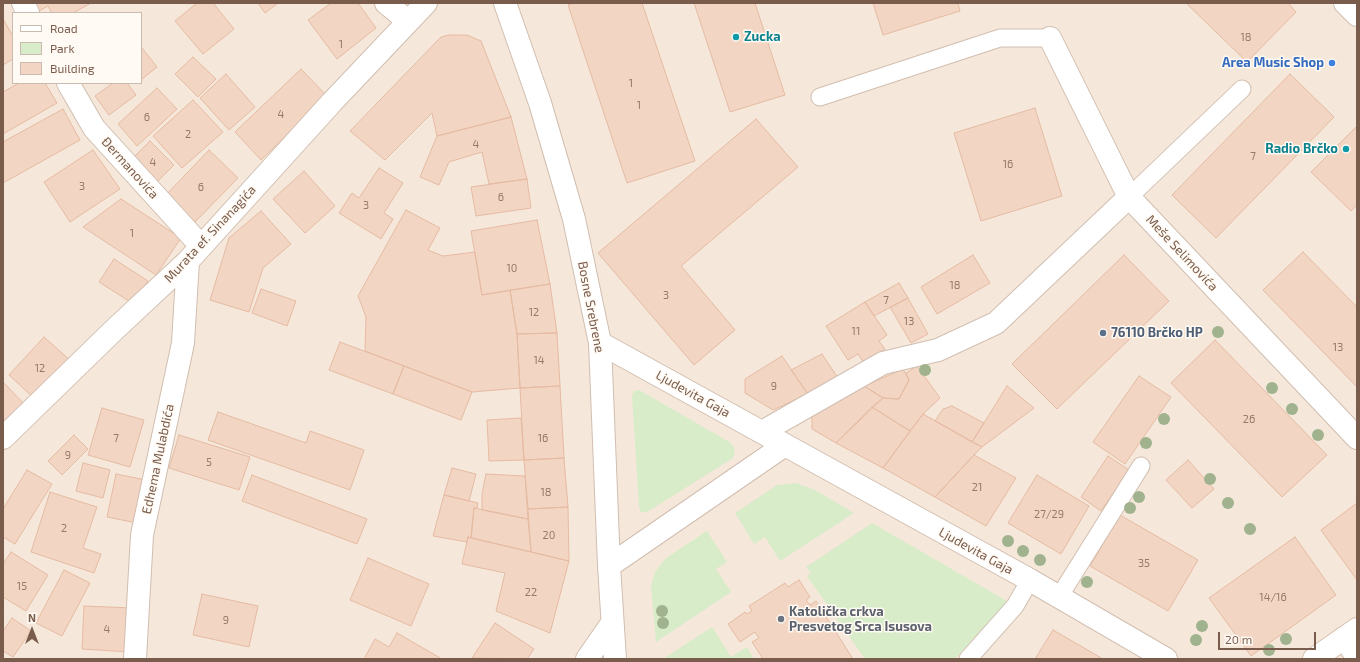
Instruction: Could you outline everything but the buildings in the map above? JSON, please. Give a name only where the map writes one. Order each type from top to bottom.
[{"type":"street","points":[[22,3],[27,12]]},
{"type":"street","points":[[386,3],[408,21],[426,3]]},
{"type":"street","name":"Bosne Srebrene","points":[[504,3],[540,103],[572,212],[600,343],[609,566],[615,659]]},
{"type":"street","points":[[1345,3],[1357,15]]},
{"type":"street","name":"Murata ef. Sinanagića","points":[[3,438],[194,253],[408,21]]},
{"type":"street","name":"Meše Selimovića","points":[[1050,38],[1129,197],[1357,438]]},
{"type":"street","name":"Đermanovića","points":[[69,84],[94,128],[194,253]]},
{"type":"street","points":[[762,432],[883,363],[938,350],[996,322],[1129,197]]},
{"type":"street","name":"Edhema Mulabdića","points":[[135,659],[142,535],[183,343],[194,253]]},
{"type":"street","name":"Ljudevita Gaja","points":[[600,343],[1030,580],[1166,659]]},
{"type":"street","points":[[609,566],[785,446]]},
{"type":"street","points":[[587,659],[612,623]]},
{"type":"street","points":[[1314,659],[1351,633],[1357,657]]},
{"type":"lane","points":[[820,97],[1000,38],[1050,38]]},
{"type":"lane","points":[[1129,197],[1242,89]]},
{"type":"lane","points":[[1059,597],[1141,466]]},
{"type":"lane","points":[[968,659],[1015,606],[1030,580]]},
{"type":"shaded area","points":[[3,3],[1357,3],[1357,659],[3,659]]},
{"type":"green space","points":[[639,390],[731,443],[735,450],[733,458],[647,512],[641,512],[639,507],[632,396],[634,391]]},
{"type":"green space","points":[[796,483],[815,490],[854,513],[780,561],[765,537],[754,544],[735,513],[777,485]]},
{"type":"green space","points":[[872,523],[1007,601],[955,659],[865,659],[807,576],[811,573],[806,567]]},
{"type":"green space","points":[[707,531],[727,562],[716,569],[731,592],[656,642],[651,586],[655,572],[665,559]]},
{"type":"green space","points":[[712,627],[731,657],[747,647],[754,659],[663,659]]},
{"type":"place","name":"Zucka","points":[[736,37]]},
{"type":"place","name":"Area Music Shop","points":[[1332,63]]},
{"type":"place","name":"Radio Brčko","points":[[1346,149]]},
{"type":"place","name":"76110 Brčko HP","points":[[1103,333]]},
{"type":"place","name":"Katolička crkva Presvetog Srca Isusova","points":[[781,619]]}]
